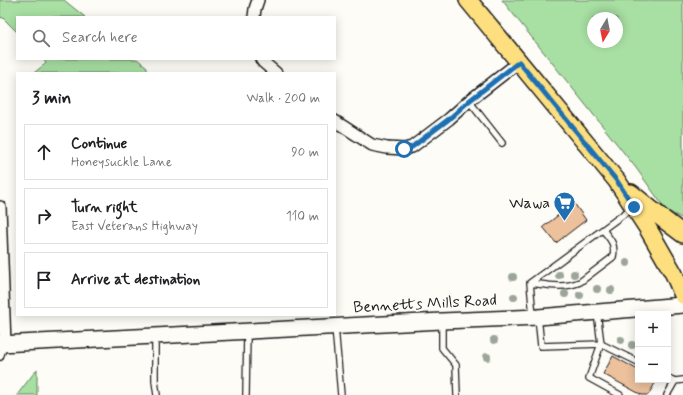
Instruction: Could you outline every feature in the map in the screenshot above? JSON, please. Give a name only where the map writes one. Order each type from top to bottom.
[{"type":"main road","points":[[468,0],[617,181],[647,227],[674,274],[683,295]]},
{"type":"main road","points":[[617,181],[683,234]]},
{"type":"main road","name":"Bennetts Mills Road","points":[[2,349],[155,336],[536,317],[683,305]]},
{"type":"street","points":[[254,16],[258,0]]},
{"type":"street","points":[[262,60],[275,72]]},
{"type":"street","points":[[336,122],[372,145],[404,149],[412,147],[519,62]]},
{"type":"street","points":[[0,207],[2,349]]},
{"type":"lane","points":[[469,101],[502,144]]},
{"type":"lane","points":[[530,283],[634,207]]},
{"type":"lane","points":[[530,283],[556,286],[574,285],[614,257],[612,242],[602,230]]},
{"type":"lane","points":[[530,283],[541,346],[602,344],[635,360]]},
{"type":"lane","points":[[597,312],[602,344],[589,378],[620,395]]},
{"type":"lane","points":[[442,321],[442,348],[456,365],[457,395]]},
{"type":"lane","points":[[335,327],[341,395]]},
{"type":"lane","points":[[246,395],[247,332]]},
{"type":"lane","points":[[155,336],[155,381],[157,395]]},
{"type":"lane","points":[[671,379],[675,381],[683,380]]},
{"type":"lane","points":[[667,395],[675,381]]},
{"type":"green space","points":[[0,0],[64,0],[84,16],[16,16],[16,31],[2,17],[0,19]]},
{"type":"green space","points":[[502,0],[683,0],[683,219],[666,210],[636,168]]},
{"type":"green space","points":[[44,60],[138,60],[147,67],[147,72],[35,72],[46,63]]},
{"type":"green space","points":[[37,369],[37,395],[17,395]]},
{"type":"building","name":"Wawa","points":[[574,203],[586,220],[556,243],[543,227]]},
{"type":"building","points":[[613,356],[635,368],[635,383],[655,383],[648,395],[642,395],[603,374]]},
{"type":"place","name":"Wawa","points":[[565,222]]},
{"type":"route","points":[[404,149],[412,147],[519,62],[617,181],[634,207]]}]
